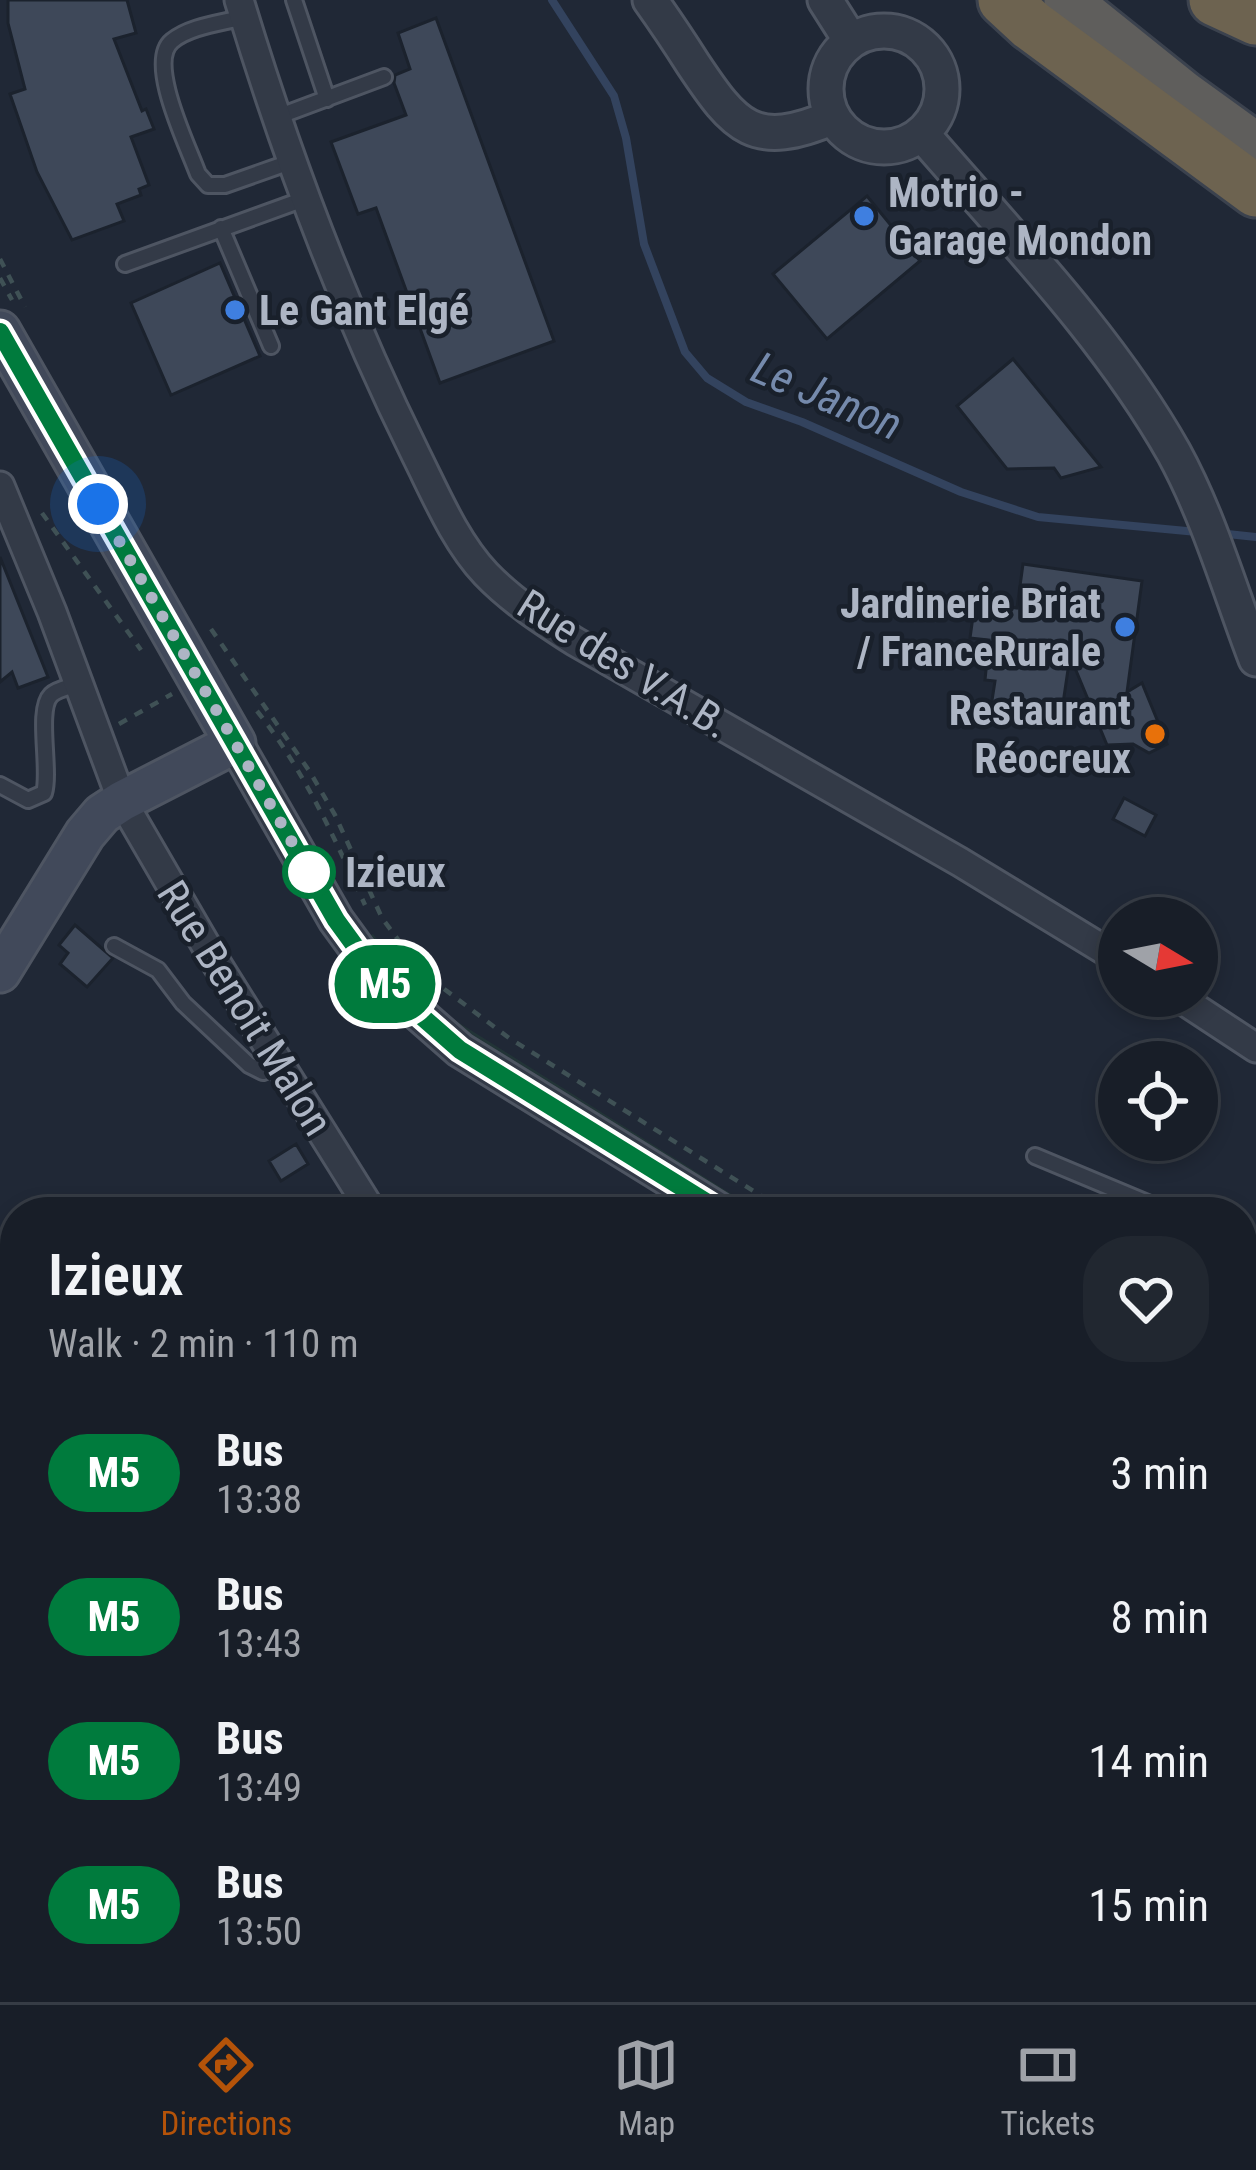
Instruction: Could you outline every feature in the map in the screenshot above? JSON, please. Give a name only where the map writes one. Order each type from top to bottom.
[{"type":"highway","points":[[1215,0],[1256,19]]},
{"type":"highway","points":[[1034,8],[1184,94],[1256,146]]},
{"type":"highway","points":[[1034,8],[1068,75],[1192,177],[1256,222]]},
{"type":"highway","points":[[1034,8],[1256,191]]},
{"type":"main road","points":[[0,972],[102,814],[235,743],[16,320]]},
{"type":"street","points":[[650,0],[718,104],[734,120],[751,130],[783,132],[832,117]]},
{"type":"street","points":[[825,0],[851,41]]},
{"type":"street","name":"Rue des V.A.B.","points":[[242,8],[307,198],[400,422],[449,521],[484,572],[525,609],[574,641],[1098,945]]},
{"type":"street","points":[[889,31],[908,35],[924,46],[943,80],[935,119],[922,134],[908,143],[874,147],[857,141],[832,117],[827,101],[830,67],[851,41],[869,32],[889,31]]},
{"type":"street","points":[[922,134],[1110,356],[1175,456],[1256,659]]},
{"type":"street","name":"Rue Benoit Malon","points":[[1,491],[122,801],[363,1197]]},
{"type":"street","points":[[235,743],[336,920],[391,991],[460,1050],[698,1197]]},
{"type":"street","points":[[1209,1017],[1256,1048]]},
{"type":"lane","points":[[293,0],[327,99]]},
{"type":"lane","points":[[242,8],[176,38],[162,55],[162,74],[198,174],[208,185],[225,185],[293,161]]},
{"type":"lane","points":[[277,117],[384,77]]},
{"type":"lane","points":[[125,264],[307,198]]},
{"type":"lane","points":[[221,228],[272,346]]},
{"type":"lane","points":[[0,785],[28,800],[44,794],[45,706],[55,692],[78,684]]},
{"type":"lane","points":[[114,946],[158,970],[183,1003],[249,1065],[263,1072],[279,1065]]},
{"type":"lane","points":[[1035,1156],[1133,1197]]},
{"type":"path","points":[[0,260],[16,320]]},
{"type":"path","points":[[0,278],[16,320]]},
{"type":"path","points":[[32,500],[146,655]]},
{"type":"path","points":[[210,628],[310,772],[335,814],[382,917],[424,973],[508,1038],[764,1197]]},
{"type":"path","points":[[116,726],[182,688]]},
{"type":"path","points":[[243,692],[280,740],[326,818],[372,920]]},
{"type":"path","points":[[564,1084],[584,1096]]},
{"type":"path","points":[[658,1143],[746,1197]]},
{"type":"shaded area","points":[[373,934],[405,976],[453,1019],[736,1197],[722,1197],[479,1046],[393,973],[368,937]]},
{"type":"building","points":[[8,0],[127,0],[136,33],[114,39],[142,111],[146,109],[154,129],[131,137],[149,185],[139,189],[141,195],[117,204],[124,221],[72,240],[37,172],[10,94],[25,89],[8,23]]},
{"type":"building","points":[[436,18],[554,341],[440,383],[376,208],[358,214],[331,142],[406,115],[394,83],[395,75],[410,69],[398,33]]},
{"type":"building","points":[[867,196],[920,261],[827,339],[773,274]]},
{"type":"building","points":[[220,263],[260,356],[171,395],[131,303]]},
{"type":"building","points":[[1013,359],[1101,467],[1061,478],[1054,468],[1007,469],[957,406]]},
{"type":"building","points":[[0,557],[48,677],[18,688],[12,672],[0,682]]},
{"type":"building","points":[[1023,564],[1142,581],[1127,692],[1142,683],[1167,744],[1149,753],[1133,744],[1107,745],[1070,656],[1061,717],[991,707],[995,681],[985,680],[989,640],[970,638],[975,602],[1017,608]]},
{"type":"building","points":[[1124,798],[1156,815],[1145,836],[1113,819]]},
{"type":"building","points":[[75,925],[113,958],[87,987],[60,964],[68,953],[59,945]]},
{"type":"building","points":[[296,1144],[308,1164],[281,1181],[269,1161]]},
{"type":"waterway","name":"Le Janon","points":[[552,0],[614,96],[644,244],[685,352],[707,378],[746,402],[961,492],[1038,517],[1197,532]]},
{"type":"waterway","name":"Le Janon","points":[[1218,533],[1256,537]]},
{"type":"bus line","name":"M5","points":[[0,332],[356,951],[416,1015],[460,1050],[698,1197]]},
{"type":"place","name":"Motrio - Garage Mondon","points":[[864,216]]},
{"type":"place","name":"Le Gant Elgé","points":[[235,310]]},
{"type":"place","name":"Jardinerie Briat / FranceRurale","points":[[1125,627]]},
{"type":"place","name":"Restaurant Réocreux","points":[[1155,734]]},
{"type":"place","name":"Izieux","points":[[309,872]]},
{"type":"route","points":[[98,504],[309,872]]}]
